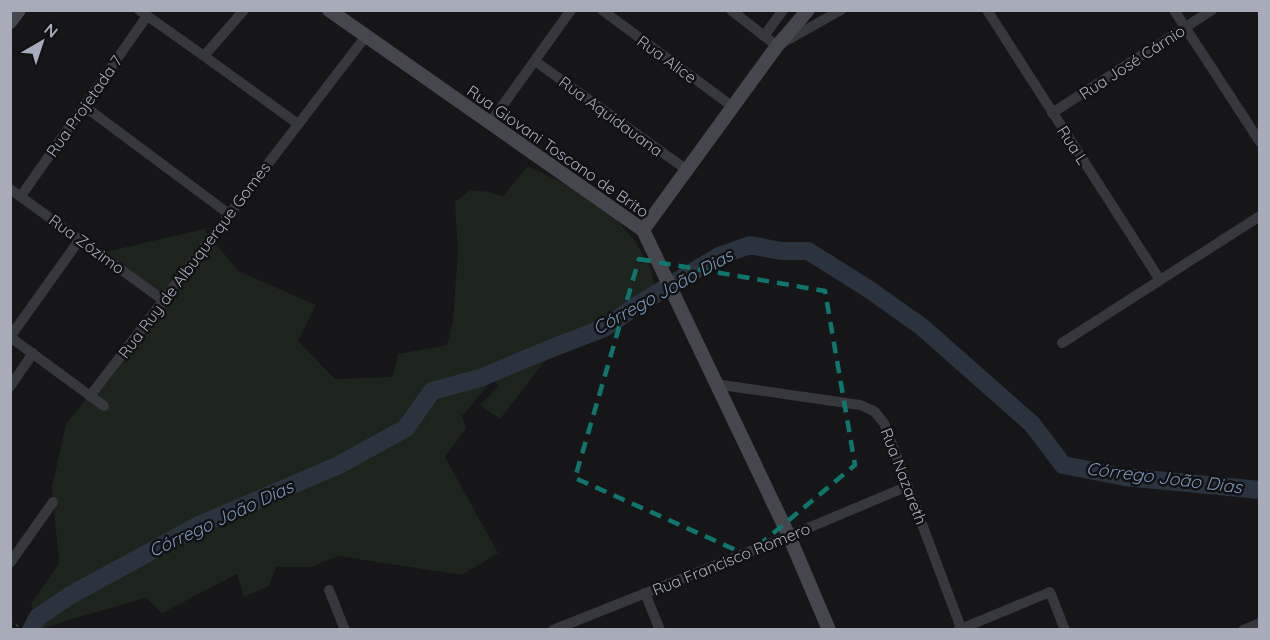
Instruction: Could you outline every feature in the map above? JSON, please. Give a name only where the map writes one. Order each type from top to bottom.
[{"type":"main road","points":[[10,22],[19,10]]},
{"type":"main road","name":"Rua Giovani Toscano de Brito","points":[[329,10],[643,230],[789,536],[829,630]]},
{"type":"main road","points":[[643,230],[777,46],[808,10]]},
{"type":"street","points":[[204,56],[244,10]]},
{"type":"street","points":[[490,123],[571,10]]},
{"type":"street","name":"Rua Alice","points":[[602,10],[733,107]]},
{"type":"street","points":[[732,10],[777,46],[841,10]]},
{"type":"street","points":[[764,36],[783,10]]},
{"type":"street","name":"Rua L","points":[[987,10],[1160,280]]},
{"type":"street","points":[[1174,10],[1260,142]]},
{"type":"street","name":"Rua José Cárnio","points":[[1052,113],[1212,10]]},
{"type":"street","points":[[143,13],[298,124]]},
{"type":"street","name":"Rua Projetada 7","points":[[21,196],[84,106],[143,13]]},
{"type":"street","name":"Rua Ruy de Albuquerque Gomes","points":[[90,396],[366,36]]},
{"type":"street","name":"Rua Aquidauana","points":[[535,61],[687,171]]},
{"type":"street","points":[[84,106],[229,214]]},
{"type":"street","name":"Rua Zózimo","points":[[10,189],[164,300]]},
{"type":"street","points":[[1062,344],[1260,216]]},
{"type":"street","points":[[80,239],[10,337],[104,406]]},
{"type":"street","points":[[10,387],[33,353]]},
{"type":"street","name":"Rua Nazareth","points":[[716,384],[860,405],[874,411],[884,423],[960,629]]},
{"type":"street","name":"Rua Francisco Romero","points":[[553,630],[908,486]]},
{"type":"street","points":[[10,563],[53,502]]},
{"type":"street","points":[[329,590],[345,630]]},
{"type":"street","points":[[960,629],[1050,592],[1065,630]]},
{"type":"street","points":[[645,593],[660,630]]},
{"type":"street","points":[[1243,630],[1260,623]]},
{"type":"path","points":[[10,620],[23,630]]},
{"type":"highlighted area","points":[[639,259],[825,291],[855,465],[747,555],[575,478]]},
{"type":"shaded area","points":[[528,166],[602,202],[635,241],[652,271],[655,296],[644,308],[620,325],[573,345],[544,362],[500,419],[480,405],[499,386],[493,380],[462,416],[466,428],[445,457],[498,553],[462,575],[338,556],[311,567],[276,567],[269,586],[244,597],[237,574],[162,613],[146,598],[38,629],[31,604],[59,563],[52,487],[66,424],[163,300],[101,253],[204,229],[238,271],[316,305],[298,341],[335,379],[393,377],[398,354],[447,345],[453,321],[458,251],[455,202],[470,190],[503,196]]},
{"type":"waterway","name":"Córrego João Dias","points":[[31,630],[38,617],[69,596],[199,525],[339,465],[406,428],[432,391],[480,378],[604,328],[719,256],[750,245],[781,251],[808,251],[870,290],[922,327],[1032,424],[1063,465],[1125,477],[1260,490]]}]
